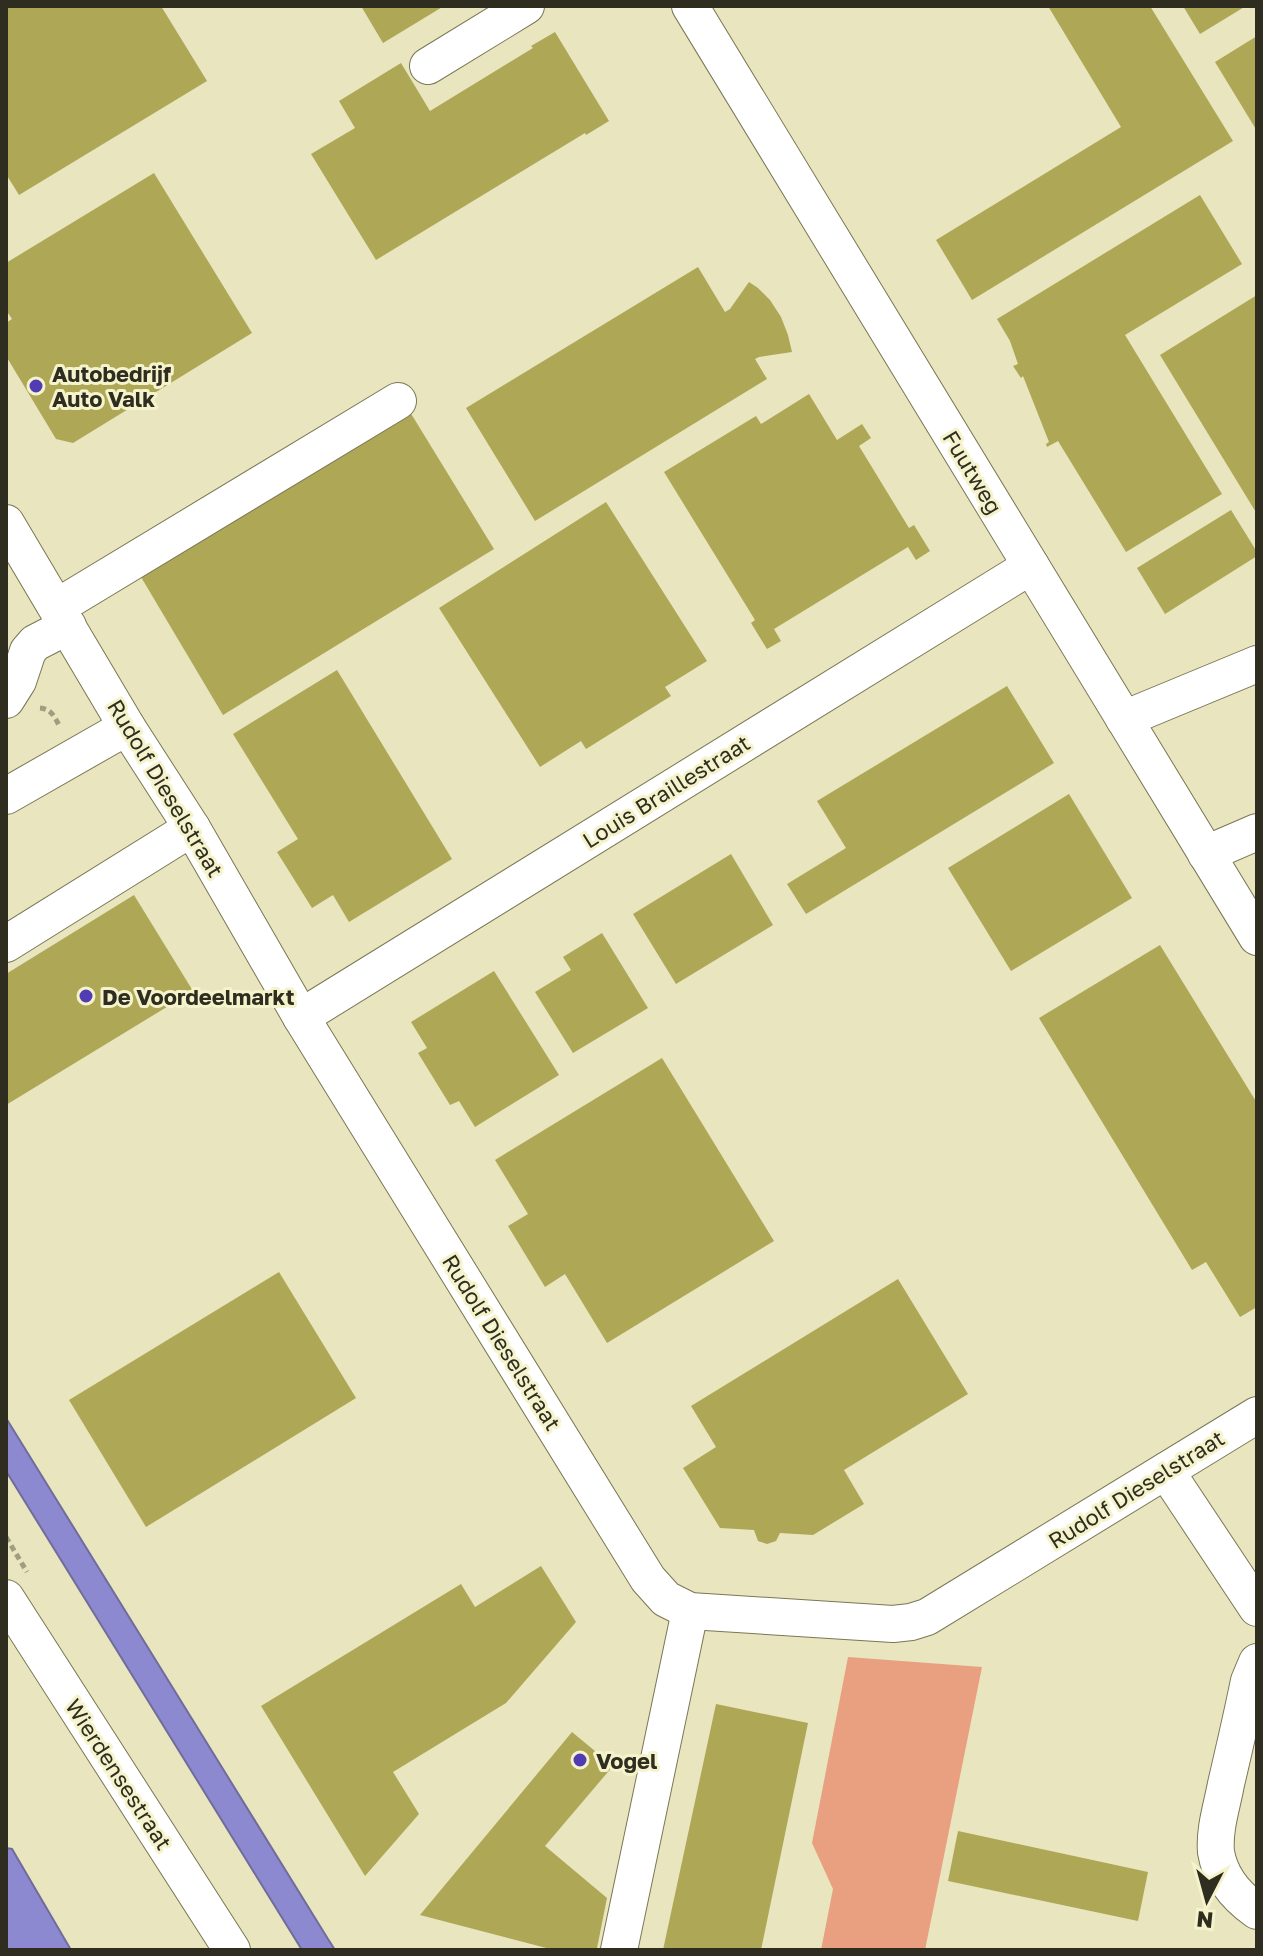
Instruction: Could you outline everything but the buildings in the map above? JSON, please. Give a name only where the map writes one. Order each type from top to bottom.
[{"type":"street","points":[[428,66],[526,6]]},
{"type":"street","name":"Fuutweg","points":[[690,6],[1206,854],[1252,919]]},
{"type":"street","points":[[20,704],[17,658],[63,616],[398,401]]},
{"type":"street","name":"Rudolf Dieselstraat","points":[[10,539],[63,616],[127,727],[192,828],[301,1017],[648,1579],[666,1599],[690,1611],[893,1624],[919,1619],[940,1610],[1257,1415]]},
{"type":"street","name":"Louis Braillestraat","points":[[301,1017],[1031,566]]},
{"type":"street","points":[[1124,719],[1257,664]]},
{"type":"street","points":[[6,796],[127,727]]},
{"type":"street","points":[[6,944],[192,828]]},
{"type":"street","points":[[1206,854],[1257,832]]},
{"type":"street","points":[[1166,1471],[1257,1608]]},
{"type":"street","name":"Wierdensestraat","points":[[6,1598],[232,1950]]},
{"type":"street","points":[[619,1950],[690,1611]]},
{"type":"street","points":[[1257,1662],[1249,1681],[1221,1809],[1216,1851],[1221,1871],[1229,1884],[1257,1911]]},
{"type":"path","points":[[20,704],[42,708],[53,714],[74,757]]},
{"type":"shaded area","points":[[6,1418],[335,1950],[302,1950],[6,1471]]},
{"type":"shaded area","points":[[848,1657],[982,1667],[925,1950],[821,1950],[833,1889],[812,1843]]},
{"type":"shaded area","points":[[6,1848],[12,1849],[71,1950],[6,1950]]},
{"type":"place","name":"Autobedrijf Auto Valk","points":[[36,386]]},
{"type":"place","name":"De Voordeelmarkt","points":[[86,996]]},
{"type":"place","name":"Vogel","points":[[580,1760]]}]
